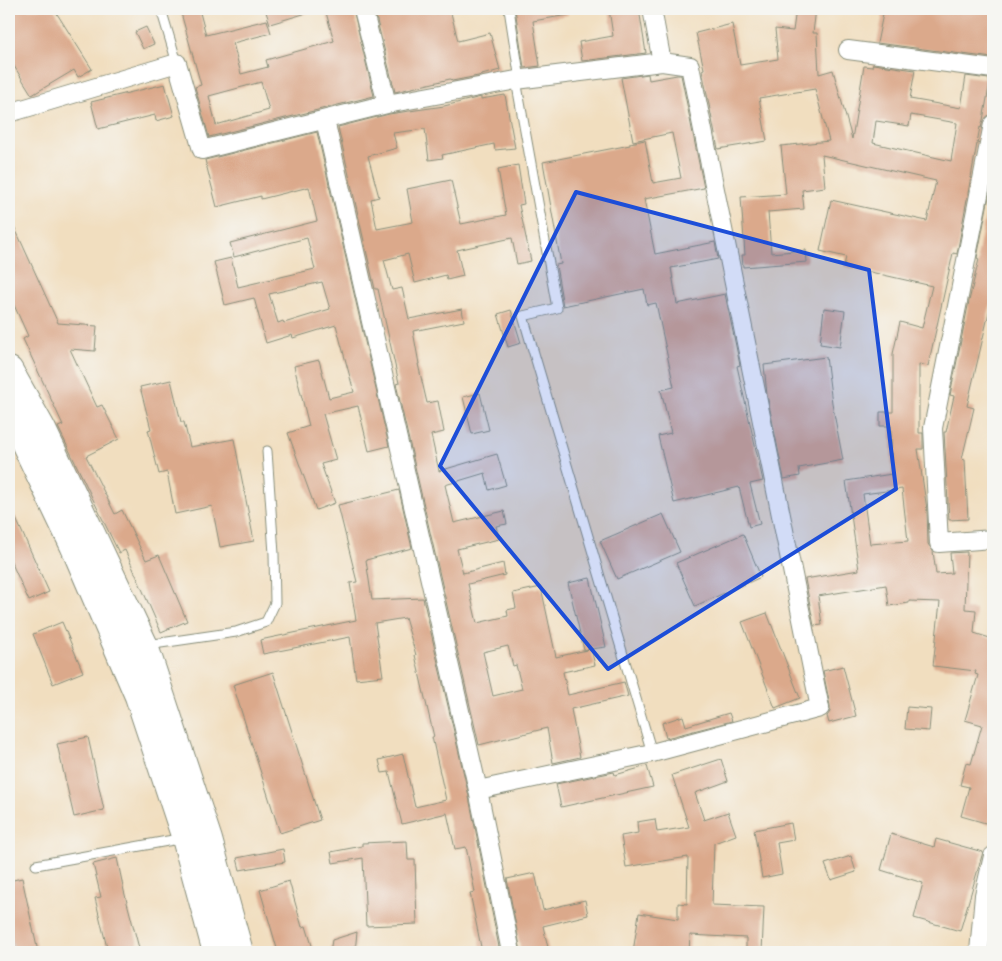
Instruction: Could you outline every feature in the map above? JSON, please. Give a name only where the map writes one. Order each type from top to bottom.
[{"type":"main road","points":[[9,371],[41,428],[144,646],[149,692],[217,952]]},
{"type":"main road","points":[[9,409],[74,545],[149,692],[208,840],[239,952]]},
{"type":"street","points":[[363,9],[387,104]]},
{"type":"street","points":[[652,9],[662,62]]},
{"type":"street","points":[[848,50],[993,69]]},
{"type":"street","points":[[9,113],[177,63],[202,150],[387,104],[518,80],[662,62],[690,66],[820,708],[652,754],[478,790]]},
{"type":"street","points":[[325,120],[478,790],[511,952]]},
{"type":"street","points":[[993,124],[933,428],[939,543],[993,539]]},
{"type":"street","points":[[979,952],[984,894],[993,856]]},
{"type":"lane","points":[[162,9],[177,63]]},
{"type":"lane","points":[[509,9],[518,80],[557,308],[523,316],[652,754]]},
{"type":"lane","points":[[144,646],[236,632],[266,622],[276,603],[267,451]]},
{"type":"lane","points":[[36,865],[186,838]]},
{"type":"highlighted area","points":[[576,192],[869,270],[896,489],[608,669],[440,466]]},
{"type":"shaded area","points":[[9,894],[22,952],[9,952]]},
{"type":"building","points":[[9,9],[54,9],[92,69],[78,77],[74,70],[32,95],[9,58]]},
{"type":"building","points":[[199,9],[206,35],[267,20],[271,33],[233,43],[241,74],[268,67],[266,60],[334,41],[325,9],[353,9],[374,96],[209,137],[195,87],[201,85],[181,13]],"holes":[[[261,82],[269,110],[216,125],[209,96]]]},
{"type":"building","points":[[265,9],[309,9],[310,12],[270,24]]},
{"type":"building","points":[[374,9],[404,9],[405,13],[420,9],[431,9],[432,12],[450,9],[458,41],[490,33],[500,70],[395,92]]},
{"type":"building","points":[[515,9],[567,9],[568,15],[533,21],[540,66],[524,68]]},
{"type":"building","points":[[609,9],[639,9],[646,53],[582,61],[579,42],[613,36]]},
{"type":"building","points":[[796,9],[816,9],[813,33],[817,33],[819,74],[833,70],[852,139],[864,66],[872,67],[873,64],[915,70],[910,99],[961,108],[966,76],[989,79],[990,82],[957,254],[953,253],[928,366],[919,364],[919,433],[923,433],[923,449],[918,449],[927,510],[928,544],[933,551],[936,574],[952,573],[950,553],[967,552],[965,609],[976,610],[974,633],[993,639],[993,809],[989,824],[961,816],[969,787],[960,785],[966,763],[971,764],[982,725],[965,720],[978,675],[975,674],[976,671],[933,666],[940,602],[909,601],[909,603],[889,606],[886,585],[818,596],[822,625],[814,626],[805,579],[859,570],[846,481],[892,474],[891,426],[880,426],[880,412],[893,412],[893,354],[900,322],[922,328],[932,286],[844,266],[846,257],[820,251],[831,200],[927,221],[936,181],[822,155],[825,187],[802,190],[804,209],[768,212],[771,253],[806,250],[807,262],[743,267],[742,255],[745,255],[741,197],[786,194],[781,146],[829,141],[815,89],[759,98],[767,141],[718,149],[696,33],[732,24],[740,65],[778,59],[775,29],[793,31]],"holes":[[[911,115],[957,123],[951,161],[873,143],[876,121],[909,126]],[[902,489],[908,541],[870,544],[863,494]]]},
{"type":"building","points":[[884,9],[993,9],[993,58],[877,43]]},
{"type":"building","points":[[146,27],[154,44],[143,49],[135,32]]},
{"type":"building","points":[[648,74],[649,80],[681,75],[704,188],[644,199],[655,254],[715,242],[718,259],[671,268],[677,304],[725,294],[740,365],[737,366],[763,481],[750,484],[760,524],[749,527],[739,487],[674,503],[658,436],[671,433],[661,390],[674,387],[656,303],[647,305],[644,289],[563,306],[556,265],[561,264],[543,162],[630,145],[630,143],[645,140],[653,183],[681,178],[672,133],[633,141],[621,78]]},
{"type":"building","points":[[165,84],[174,116],[156,121],[155,115],[98,129],[91,102]]},
{"type":"building","points":[[505,95],[515,148],[495,150],[494,144],[442,155],[443,158],[429,160],[425,129],[393,133],[397,148],[368,156],[379,197],[371,199],[377,229],[413,222],[407,189],[451,180],[461,224],[506,215],[498,169],[518,165],[524,204],[519,205],[531,261],[517,264],[512,238],[457,250],[463,276],[447,280],[446,275],[415,283],[408,254],[384,260],[392,290],[402,288],[409,319],[462,309],[464,321],[413,331],[427,403],[438,401],[444,432],[431,435],[439,471],[497,454],[506,485],[489,490],[485,473],[445,485],[454,523],[504,511],[507,524],[496,526],[499,539],[457,549],[463,573],[503,563],[505,575],[468,584],[477,623],[508,616],[507,610],[516,608],[513,593],[541,587],[556,657],[591,649],[595,665],[563,672],[568,695],[624,682],[628,696],[571,709],[580,757],[553,763],[547,728],[479,745],[396,384],[399,383],[378,289],[375,289],[338,127],[389,114],[444,106],[481,97],[481,99]],"holes":[[[508,646],[513,666],[516,665],[522,689],[493,696],[483,652]]]},
{"type":"building","points":[[317,132],[389,446],[369,451],[358,406],[323,414],[336,460],[321,464],[335,503],[316,510],[288,433],[309,426],[294,366],[319,360],[329,398],[354,392],[336,325],[293,338],[292,335],[266,343],[254,298],[225,305],[214,262],[231,258],[238,287],[315,269],[307,238],[234,257],[230,243],[317,221],[309,187],[261,199],[261,196],[217,207],[205,160]],"holes":[[[322,282],[330,309],[284,323],[283,321],[278,323],[269,294]]]},
{"type":"building","points":[[991,186],[993,187],[993,295],[967,406],[974,408],[962,459],[965,460],[968,519],[949,520],[944,432],[946,432],[954,396],[950,395],[979,259],[977,258]]},
{"type":"building","points":[[9,215],[58,323],[97,326],[95,351],[70,349],[97,407],[102,405],[119,439],[86,456],[115,514],[122,510],[146,560],[159,555],[187,621],[161,632],[125,550],[119,553],[58,427],[63,425],[23,339],[28,336],[9,294]]},
{"type":"building","points":[[824,308],[845,311],[840,347],[820,344]]},
{"type":"building","points":[[511,310],[521,343],[508,347],[498,314]]},
{"type":"building","points":[[826,357],[832,403],[843,460],[799,468],[800,476],[784,479],[767,395],[764,365]]},
{"type":"building","points":[[171,380],[181,422],[184,422],[190,447],[234,439],[254,541],[220,547],[212,506],[175,514],[167,472],[159,474],[148,430],[151,429],[140,387]]},
{"type":"building","points":[[480,393],[489,430],[472,434],[463,397]]},
{"type":"building","points":[[399,490],[412,548],[366,560],[372,600],[423,598],[468,792],[500,952],[482,952],[470,893],[475,892],[466,847],[455,849],[447,813],[402,824],[389,772],[382,773],[379,760],[403,754],[415,807],[446,800],[416,655],[405,618],[375,623],[383,676],[356,679],[350,637],[263,654],[260,640],[356,620],[350,583],[357,582],[338,505]]},
{"type":"building","points":[[9,503],[49,592],[29,601],[9,557]]},
{"type":"building","points":[[663,514],[680,552],[617,579],[600,541]]},
{"type":"building","points":[[743,534],[761,577],[695,606],[676,563]]},
{"type":"building","points":[[590,578],[606,647],[584,650],[568,583]]},
{"type":"building","points":[[767,613],[800,698],[775,708],[742,622]]},
{"type":"building","points":[[62,622],[83,672],[53,684],[33,634]]},
{"type":"building","points":[[843,666],[856,716],[829,723],[827,716],[830,712],[830,706],[823,671]]},
{"type":"building","points":[[273,672],[320,820],[280,833],[233,685]]},
{"type":"building","points":[[907,707],[931,709],[929,731],[905,729]]},
{"type":"building","points":[[729,713],[732,721],[666,738],[662,723],[683,716],[686,726]]},
{"type":"building","points":[[88,737],[104,810],[74,817],[57,744]]},
{"type":"building","points":[[721,759],[728,781],[695,793],[704,820],[728,812],[736,835],[714,843],[712,905],[764,907],[762,952],[746,952],[746,938],[690,935],[689,952],[633,952],[639,913],[678,919],[678,903],[687,904],[688,857],[626,867],[621,836],[638,833],[637,822],[655,819],[657,832],[689,827],[672,775]]},
{"type":"building","points":[[647,766],[653,787],[561,807],[556,784],[614,772],[615,775]]},
{"type":"building","points":[[791,823],[794,840],[777,843],[782,874],[762,878],[754,830]]},
{"type":"building","points":[[891,834],[934,847],[936,839],[983,852],[960,931],[914,918],[923,883],[881,870]]},
{"type":"building","points":[[407,841],[408,860],[415,860],[417,924],[366,926],[363,858],[333,863],[331,852],[362,846],[362,843]]},
{"type":"building","points":[[283,849],[285,862],[240,870],[237,858]]},
{"type":"building","points":[[851,856],[856,872],[831,880],[825,864]]},
{"type":"building","points":[[117,858],[140,952],[108,952],[95,898],[101,897],[93,864]]},
{"type":"building","points":[[535,873],[543,910],[585,900],[588,915],[543,926],[549,952],[521,952],[507,879]]},
{"type":"building","points":[[22,878],[38,952],[15,952],[9,922],[9,881]]},
{"type":"building","points":[[289,881],[302,927],[306,926],[314,952],[278,952],[260,890]]},
{"type":"building","points":[[357,932],[355,952],[330,952],[332,940]]}]
